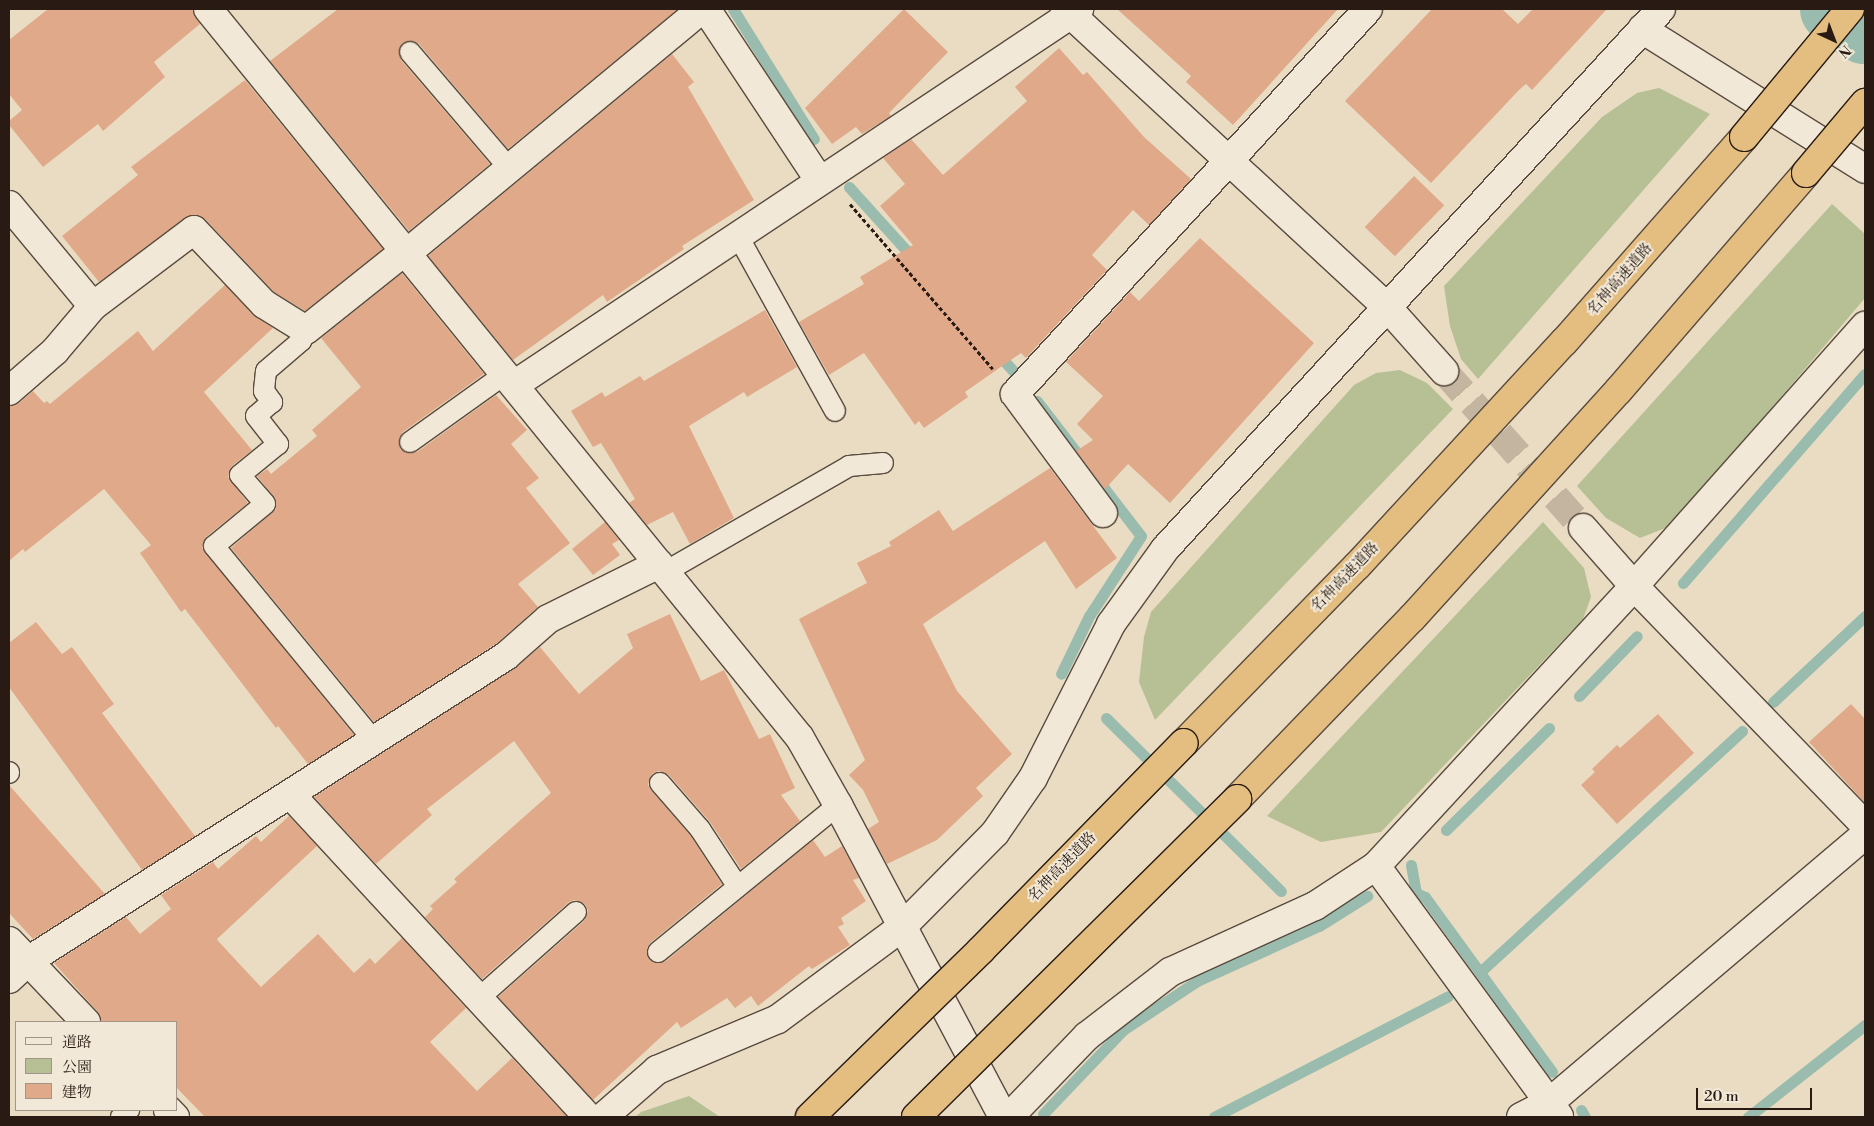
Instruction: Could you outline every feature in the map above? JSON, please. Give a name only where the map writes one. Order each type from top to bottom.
[{"type":"highway","name":"名神高速道路","points":[[810,1117],[1184,743],[1357,566],[1551,357],[1744,137],[1850,9]]},
{"type":"highway","points":[[916,1117],[1237,799],[1419,611],[1618,391],[1865,103]]},
{"type":"street","points":[[208,9],[800,738],[838,804],[1003,1117]]},
{"type":"street","points":[[9,390],[55,351],[93,306],[194,230],[264,304],[306,330],[406,252],[704,9],[823,179]]},
{"type":"street","points":[[1103,513],[1014,394],[1368,9]]},
{"type":"street","points":[[603,1117],[657,1070],[778,1019],[903,926],[995,833],[1033,778],[1111,624],[1165,549],[1661,9]]},
{"type":"street","points":[[509,379],[738,236],[1072,11],[1228,160],[1387,307],[1444,371]]},
{"type":"street","points":[[1642,29],[1865,169]]},
{"type":"street","points":[[9,205],[93,306]]},
{"type":"street","points":[[1009,1117],[1087,1036],[1170,972],[1315,906],[1376,866],[1634,586],[1865,326]]},
{"type":"street","points":[[1583,528],[1634,586],[1865,825]]},
{"type":"street","points":[[18,970],[506,656],[548,619],[662,568]]},
{"type":"street","points":[[290,794],[588,1117]]},
{"type":"street","points":[[1521,1117],[1555,1110],[1865,835]]},
{"type":"street","points":[[1376,866],[1555,1110]]},
{"type":"street","points":[[9,941],[18,970],[85,1021]]},
{"type":"lane","points":[[410,52],[509,168]]},
{"type":"lane","points":[[738,236],[835,411]]},
{"type":"lane","points":[[306,330],[301,341],[266,371],[264,391],[272,402],[256,416],[278,444],[240,475],[265,504],[214,546],[374,740]]},
{"type":"lane","points":[[410,442],[509,379]]},
{"type":"lane","points":[[662,568],[849,466],[883,463]]},
{"type":"lane","points":[[660,783],[700,829],[738,887]]},
{"type":"lane","points":[[658,952],[838,804]]},
{"type":"lane","points":[[478,998],[576,912]]},
{"type":"path","points":[[823,179],[1014,394]]},
{"type":"green space","points":[[1659,88],[1710,114],[1478,379],[1461,359],[1450,326],[1444,286],[1602,117],[1637,93]]},
{"type":"green space","points":[[1832,204],[1865,234],[1865,298],[1673,525],[1640,538],[1606,518],[1577,486]]},
{"type":"green space","points":[[1400,370],[1427,383],[1453,409],[1155,720],[1139,682],[1144,637],[1151,612],[1354,385],[1376,373]]},
{"type":"green space","points":[[1543,522],[1584,568],[1591,597],[1583,619],[1381,832],[1321,842],[1267,816]]},
{"type":"green space","points":[[689,1096],[720,1117],[635,1117],[641,1112]]},
{"type":"building","points":[[48,9],[193,9],[200,24],[154,62],[165,77],[103,131],[98,124],[43,167],[9,125],[9,121],[22,110],[9,94],[9,40]]},
{"type":"building","points":[[338,9],[678,9],[508,149],[419,44],[413,41],[403,43],[399,49],[401,60],[490,164],[409,231],[270,61]]},
{"type":"building","points":[[904,9],[948,52],[889,113],[891,116],[862,134],[856,127],[832,144],[805,108]]},
{"type":"building","points":[[1117,9],[1338,9],[1233,125],[1186,82],[1191,76]]},
{"type":"building","points":[[1432,9],[1502,9],[1518,24],[1533,9],[1607,9],[1532,90],[1526,84],[1520,89],[1431,183],[1345,101]]},
{"type":"building","points":[[1059,48],[1083,75],[1087,72],[1144,137],[1191,179],[1149,225],[1133,210],[1092,255],[1107,270],[1026,358],[1021,353],[965,392],[968,397],[924,428],[919,421],[915,425],[864,353],[829,375],[799,322],[864,284],[860,277],[913,245],[880,206],[905,184],[883,158],[911,139],[943,175],[1027,101],[1015,87]]},
{"type":"building","points":[[672,54],[694,82],[688,87],[754,200],[682,246],[684,249],[607,302],[603,295],[513,360],[428,256]]},
{"type":"building","points":[[245,80],[383,249],[305,311],[274,292],[205,219],[192,215],[99,282],[62,236],[138,175],[131,167]]},
{"type":"building","points":[[1414,176],[1444,205],[1395,256],[1365,227]]},
{"type":"building","points":[[1200,238],[1314,343],[1170,503],[1128,464],[1105,489],[1076,451],[1093,440],[1077,424],[1103,396],[1066,362],[1130,292],[1139,301]]},
{"type":"building","points":[[402,273],[484,374],[403,432],[399,438],[400,448],[406,453],[417,452],[496,395],[527,430],[511,444],[539,478],[526,488],[570,543],[518,584],[538,607],[497,643],[374,722],[231,548],[276,509],[274,497],[257,476],[267,469],[271,474],[317,436],[312,430],[361,387],[321,338]]},
{"type":"building","points":[[225,285],[253,315],[273,328],[204,392],[252,450],[232,466],[228,477],[248,503],[206,537],[202,548],[354,735],[308,764],[278,726],[276,728],[185,609],[181,612],[140,553],[151,545],[104,489],[25,552],[23,549],[9,561],[9,406],[19,403],[33,391],[44,403],[47,401],[50,404],[138,331],[153,351]]},
{"type":"building","points":[[765,310],[797,367],[747,397],[744,392],[689,426],[734,518],[690,544],[673,512],[647,525],[629,503],[635,499],[601,443],[593,447],[571,411],[602,392],[605,397],[640,376],[644,381]]},
{"type":"building","points":[[1050,468],[1117,558],[1076,589],[1045,541],[923,624],[957,691],[1012,754],[976,788],[983,796],[937,840],[887,864],[868,829],[879,822],[863,790],[849,775],[865,760],[799,619],[867,583],[857,563],[891,546],[889,542],[939,510],[953,531]]},
{"type":"building","points":[[605,522],[619,540],[612,544],[620,555],[593,575],[572,549]]},
{"type":"building","points":[[670,614],[701,681],[724,670],[759,739],[770,734],[795,788],[781,795],[800,821],[741,869],[710,822],[669,775],[658,771],[652,774],[648,785],[651,790],[691,836],[722,884],[650,943],[647,948],[649,959],[654,963],[666,961],[813,840],[825,857],[842,846],[859,878],[853,880],[866,901],[841,918],[844,924],[838,927],[850,945],[812,969],[809,966],[758,1006],[751,996],[735,1008],[727,998],[681,1028],[677,1022],[593,1100],[498,997],[584,921],[588,910],[585,904],[574,900],[568,903],[482,979],[425,917],[433,909],[430,906],[457,882],[454,879],[551,793],[514,741],[427,809],[432,815],[376,864],[314,797],[514,669],[540,647],[579,694],[633,648],[627,634]]},
{"type":"building","points":[[36,622],[62,654],[72,647],[114,704],[102,713],[195,836],[142,870],[9,687],[9,643]]},
{"type":"building","points":[[1851,704],[1865,719],[1865,803],[1809,742]]},
{"type":"building","points":[[1658,714],[1694,753],[1617,824],[1581,785],[1595,772],[1592,769],[1617,745],[1620,748]]},
{"type":"building","points":[[9,785],[105,894],[33,939],[9,913]]},
{"type":"building","points":[[289,816],[317,846],[217,939],[261,987],[318,934],[354,973],[370,958],[375,964],[402,938],[466,1008],[430,1042],[477,1091],[512,1058],[567,1117],[205,1117],[178,1089],[178,1021],[101,1021],[97,1011],[54,963],[126,917],[140,934],[171,909],[161,895],[213,862],[218,869],[256,836],[261,842]]},
{"type":"waterway","points":[[733,9],[814,139]]},
{"type":"waterway","points":[[1835,9],[1865,29]]},
{"type":"waterway","points":[[849,187],[915,260]]},
{"type":"waterway","points":[[997,353],[1014,372]]},
{"type":"waterway","points":[[1683,583],[1865,374]]},
{"type":"waterway","points":[[1037,401],[1141,536],[1089,616],[1061,674]]},
{"type":"waterway","points":[[1773,702],[1865,616]]},
{"type":"waterway","points":[[1579,696],[1637,636]]},
{"type":"waterway","points":[[1106,718],[1281,891]]},
{"type":"waterway","points":[[1446,830],[1549,728]]},
{"type":"waterway","points":[[1480,972],[1742,731]]},
{"type":"waterway","points":[[1411,865],[1416,893],[1425,897],[1552,1072]]},
{"type":"waterway","points":[[1043,1114],[1123,1030],[1197,981],[1319,926],[1367,896]]},
{"type":"waterway","points":[[1214,1117],[1448,996]]},
{"type":"waterway","points":[[1748,1117],[1865,1025]]},
{"type":"waterway","points":[[1581,1110],[1585,1117]]},
{"type":"tunnel","points":[[1444,371],[1583,528]]}]
